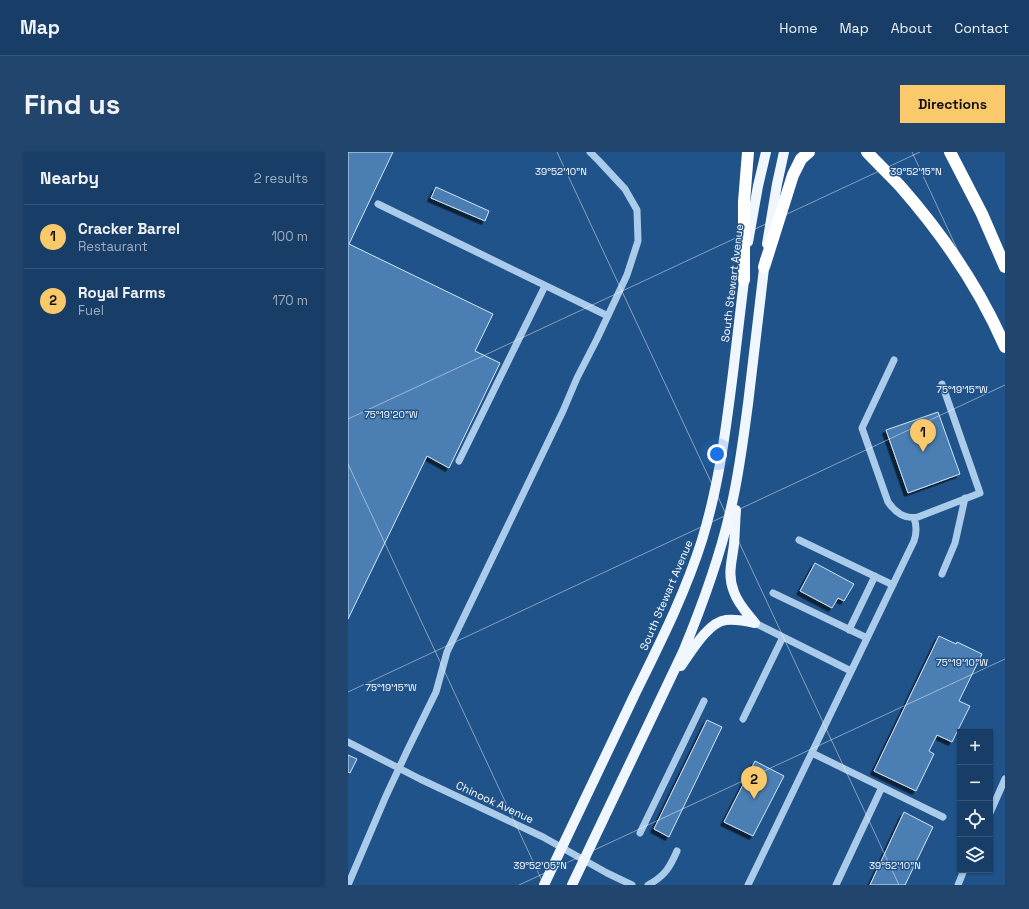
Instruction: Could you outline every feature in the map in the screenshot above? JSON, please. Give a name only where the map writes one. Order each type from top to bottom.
[{"type":"highway","points":[[744,280],[744,202],[748,152]]},
{"type":"highway","points":[[764,268],[793,175],[801,159],[809,152]]},
{"type":"highway","points":[[867,152],[901,187],[954,256],[978,294],[1005,347]]},
{"type":"highway","points":[[950,152],[982,214],[1005,267]]},
{"type":"main road","name":"South Stewart Avenue","points":[[544,885],[666,631],[702,541],[718,480],[722,456],[729,410],[748,240],[766,152]]},
{"type":"main road","points":[[572,885],[667,685],[696,620],[710,582],[729,519],[743,441],[772,209],[784,152]]},
{"type":"main road","points":[[738,475],[734,545],[730,579],[738,600],[755,623]]},
{"type":"main road","points":[[667,685],[703,636],[714,625],[720,621],[726,620],[755,623]]},
{"type":"street","points":[[348,885],[399,768],[436,692],[447,652],[627,275],[638,241],[637,210],[625,189],[590,152]]},
{"type":"street","points":[[378,204],[608,316]]},
{"type":"street","points":[[460,461],[545,286]]},
{"type":"street","points":[[894,360],[862,428],[888,502],[894,511],[908,518],[914,518],[980,493],[942,384]]},
{"type":"street","points":[[942,574],[955,543],[965,498]]},
{"type":"street","points":[[748,885],[914,541],[917,529],[914,518]]},
{"type":"street","points":[[799,540],[893,585]]},
{"type":"street","points":[[849,630],[875,576]]},
{"type":"street","points":[[773,593],[867,638]]},
{"type":"street","points":[[755,623],[852,671]]},
{"type":"street","points":[[743,719],[783,637]]},
{"type":"street","points":[[640,833],[704,701]]},
{"type":"street","name":"Chinook Avenue","points":[[348,742],[543,837],[607,873],[632,885]]},
{"type":"street","points":[[812,753],[943,817]]},
{"type":"street","points":[[993,806],[1005,779]]},
{"type":"street","points":[[836,885],[882,788]]},
{"type":"street","points":[[648,885],[660,878],[665,873],[677,851]]},
{"type":"street","points":[[958,885],[963,873]]},
{"type":"building","points":[[348,152],[393,152],[349,244],[493,314],[475,351],[500,363],[449,468],[427,456],[348,619]]},
{"type":"building","points":[[436,187],[489,211],[485,221],[431,198]]},
{"type":"building","points":[[938,412],[960,474],[908,493],[886,430]]},
{"type":"building","points":[[815,563],[854,584],[844,601],[838,598],[832,608],[800,591]]},
{"type":"building","points":[[939,636],[956,644],[957,642],[982,654],[959,701],[970,706],[958,729],[957,729],[952,742],[937,735],[929,751],[934,754],[916,791],[874,771]]},
{"type":"building","points":[[707,720],[722,727],[669,837],[654,829]]},
{"type":"building","points":[[348,755],[357,759],[350,773],[348,772]]},
{"type":"building","points":[[755,761],[784,776],[753,836],[724,822]]},
{"type":"building","points":[[904,812],[933,827],[905,885],[870,885]]},
{"type":"place","name":"Cracker Barrel","points":[[923,452]]},
{"type":"place","name":"Royal Farms","points":[[754,799]]}]
